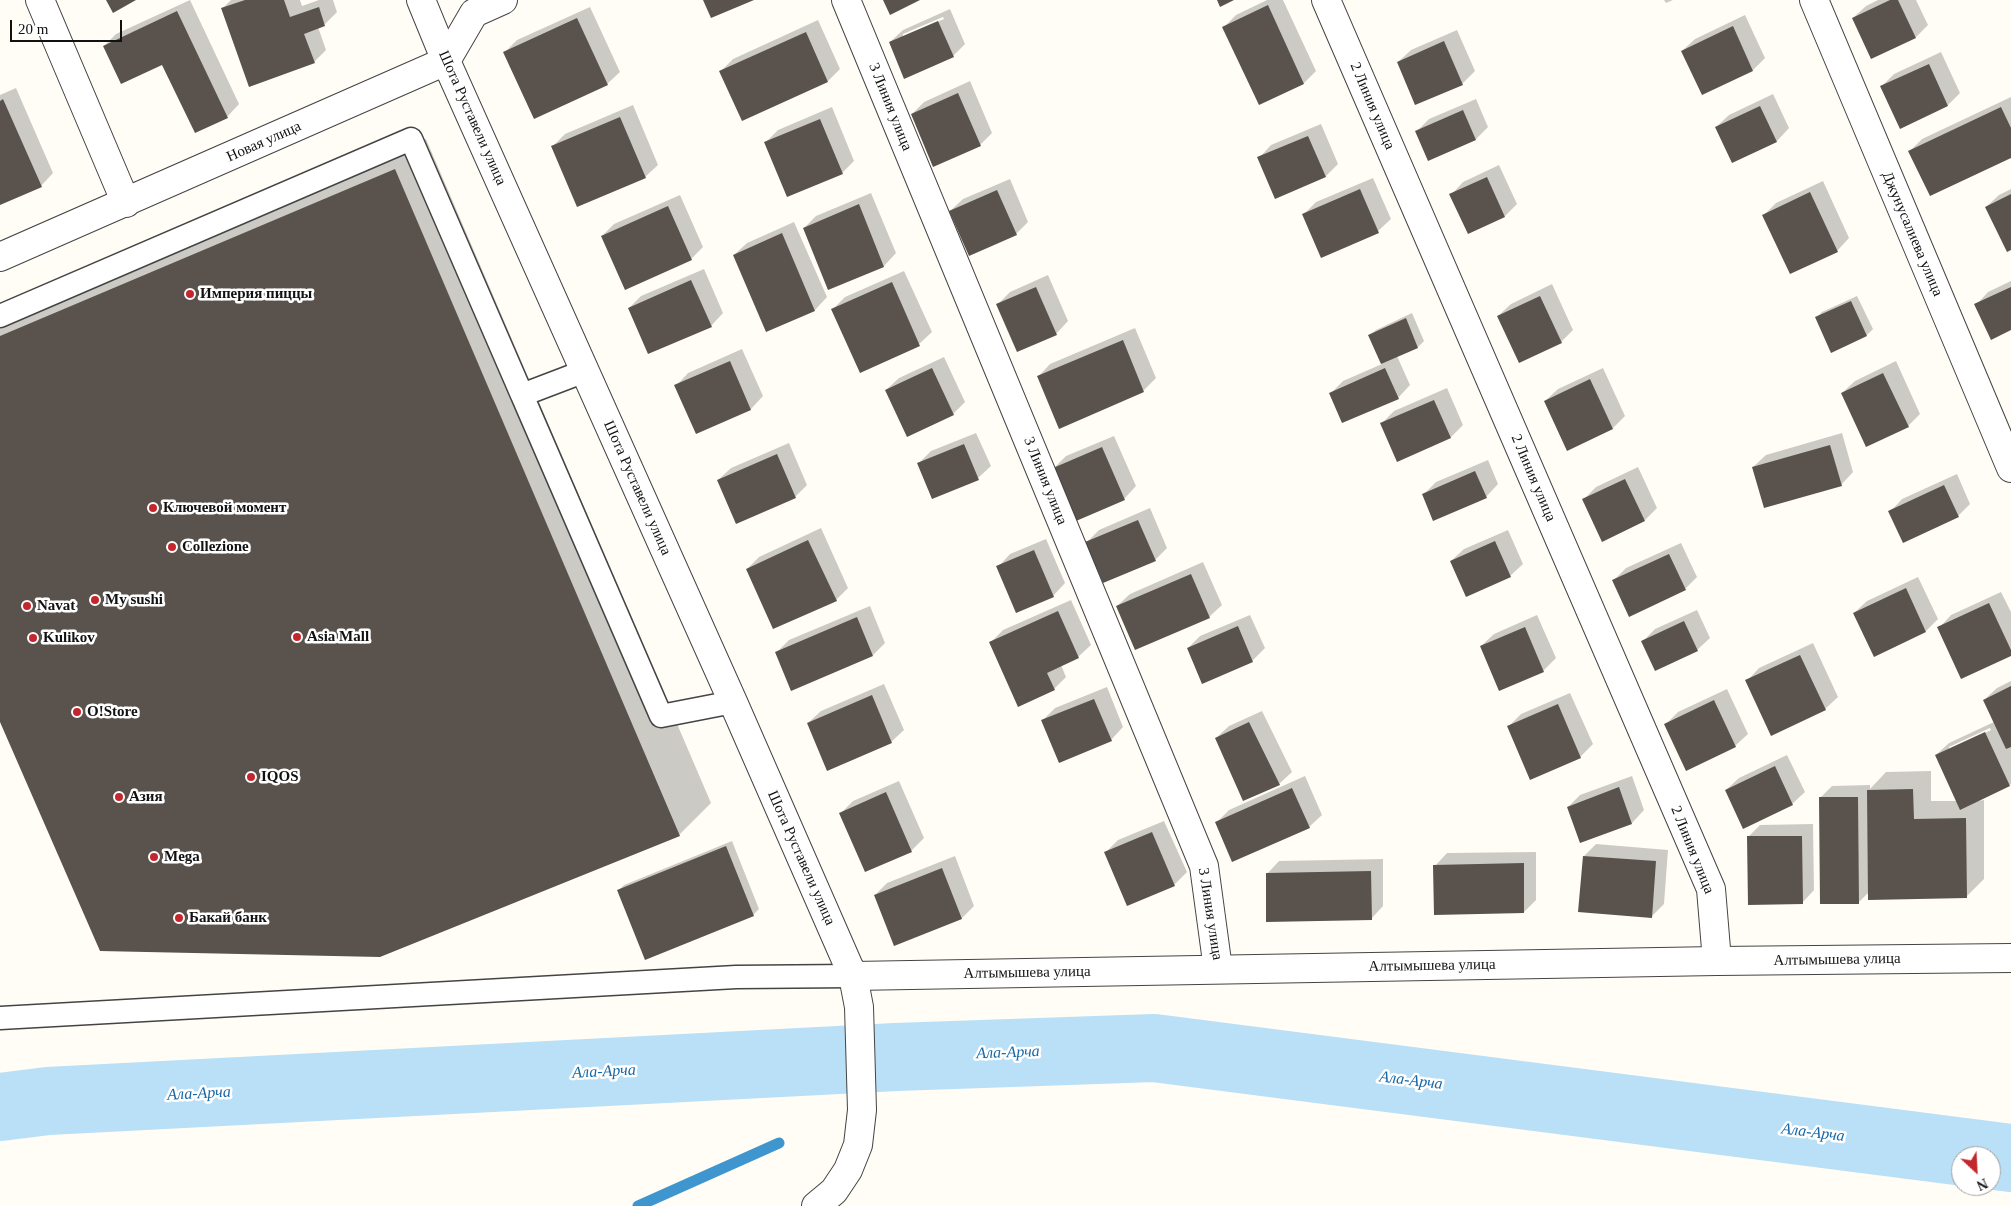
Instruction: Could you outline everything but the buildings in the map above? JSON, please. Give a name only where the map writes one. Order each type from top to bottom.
[{"type":"street","points":[[40,0],[126,202]]},
{"type":"street","name":"Шота Руставели улица","points":[[421,0],[446,61],[733,702],[853,976],[859,1006],[862,1110],[858,1145],[848,1170],[834,1191],[816,1206]]},
{"type":"street","points":[[446,61],[474,13],[503,0]]},
{"type":"street","name":"3 Линия улица","points":[[846,0],[1204,866],[1218,969]]},
{"type":"street","name":"2 Линия улица","points":[[1326,0],[1711,889],[1717,961]]},
{"type":"street","name":"Джунусалиева улица","points":[[1814,0],[2011,468]]},
{"type":"street","name":"Новая улица","points":[[0,257],[446,61]]},
{"type":"street","name":"Алтымышева улица","points":[[853,976],[1717,961],[2011,958]]},
{"type":"lane","points":[[0,316],[411,139],[661,716],[733,702]]},
{"type":"lane","points":[[522,395],[585,371]]},
{"type":"lane","points":[[0,1018],[736,977],[853,976]]},
{"type":"waterway","name":"Ала-Арча","points":[[0,1107],[48,1101],[896,1057],[1154,1048],[2011,1158]]},
{"type":"waterway","points":[[638,1206],[779,1143]]},
{"type":"place","name":"Империя пиццы","points":[[190,294]]},
{"type":"place","name":"Ключевой момент","points":[[153,508]]},
{"type":"place","name":"Cоllezione","points":[[172,547]]},
{"type":"place","name":"My sushi","points":[[95,600]]},
{"type":"place","name":"Navat","points":[[27,606]]},
{"type":"place","name":"Asia Mall","points":[[297,637]]},
{"type":"place","name":"Kulikov","points":[[33,638]]},
{"type":"place","name":"O!Store","points":[[77,712]]},
{"type":"place","name":"IQOS","points":[[251,777]]},
{"type":"place","name":"Азия","points":[[119,797]]},
{"type":"place","name":"Mega","points":[[154,857]]},
{"type":"place","name":"Бакай банк","points":[[179,918]]}]
